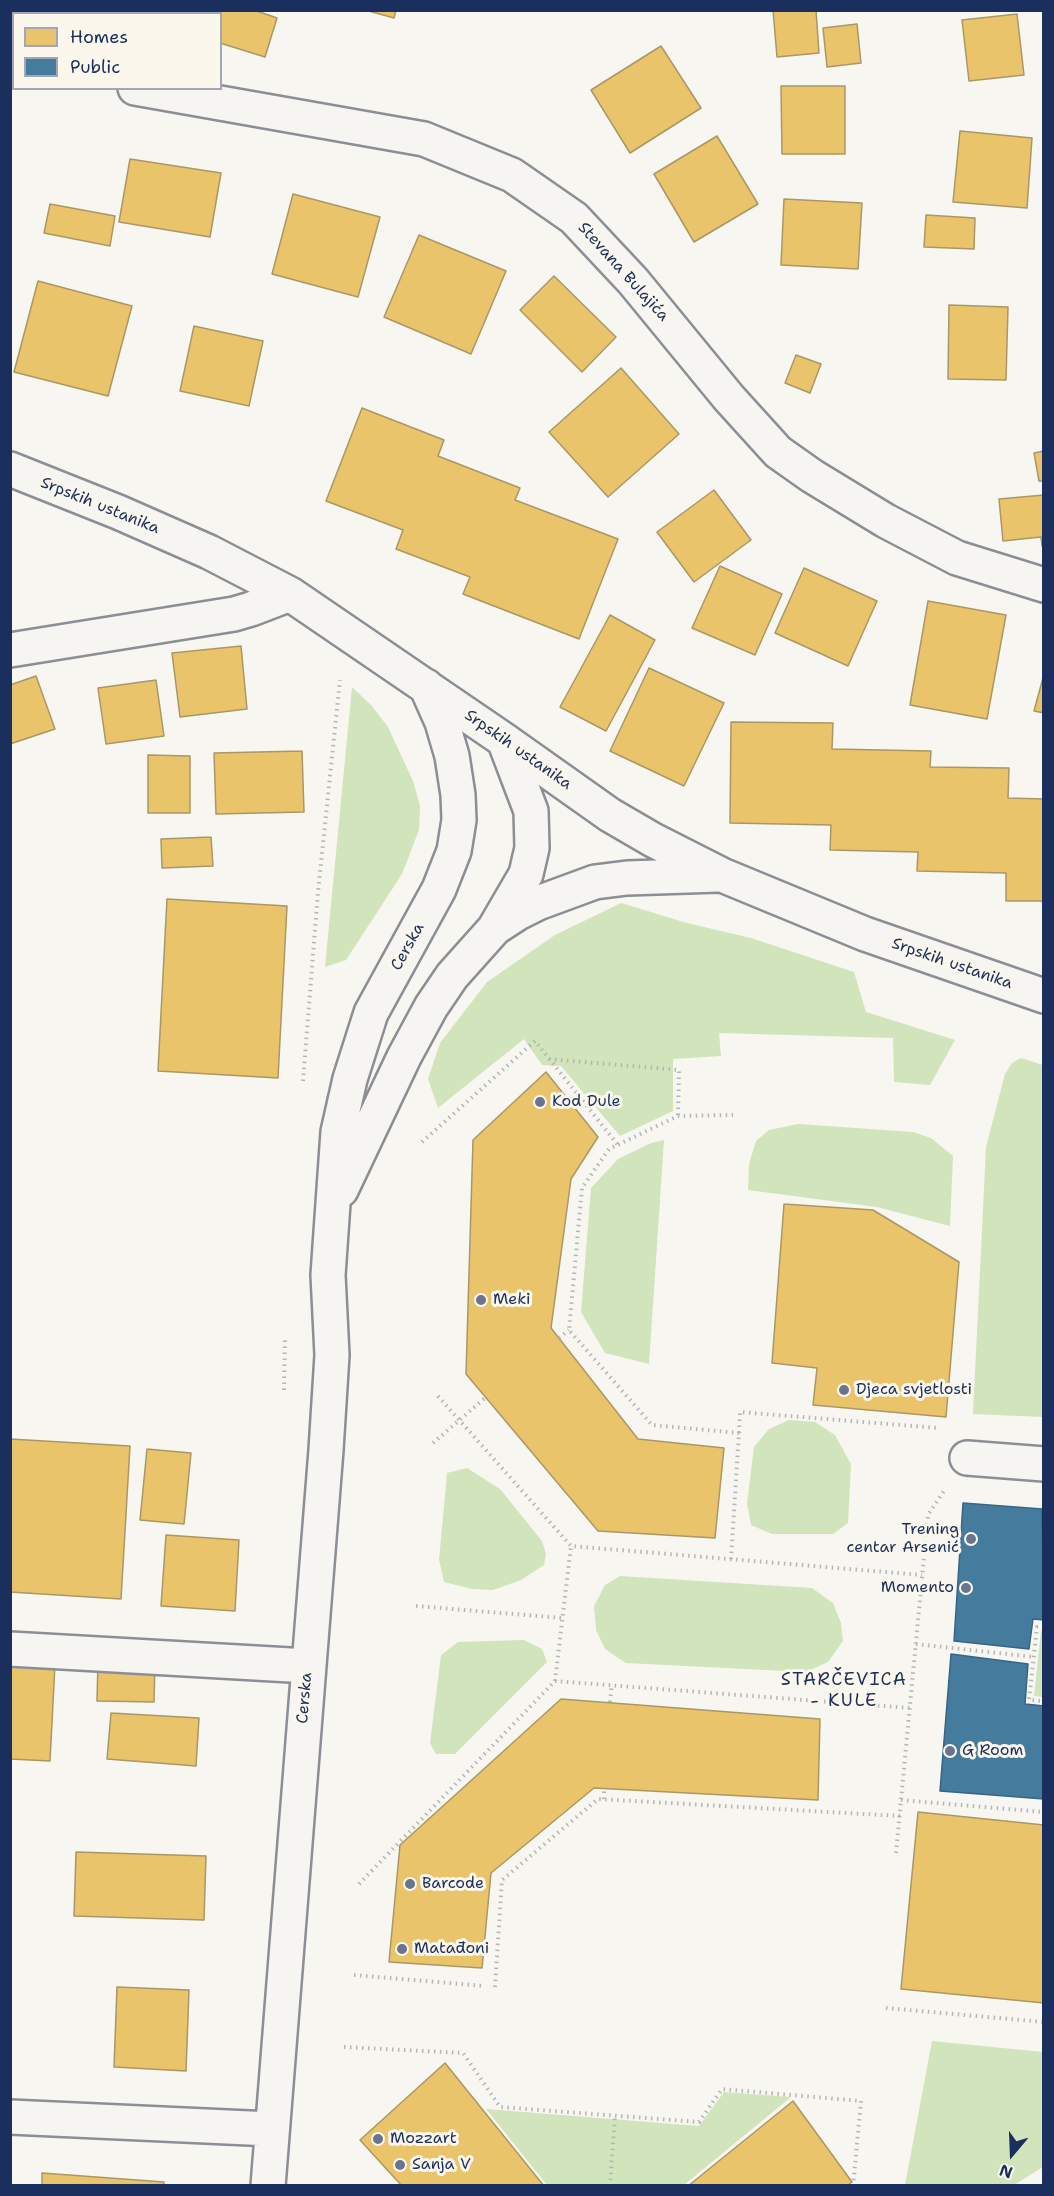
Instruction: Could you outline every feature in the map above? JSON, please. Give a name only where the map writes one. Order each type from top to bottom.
[{"type":"street","name":"Stevana Bulajića","points":[[146,90],[424,139],[512,175],[581,225],[633,281],[729,398],[778,452],[812,476],[886,521],[957,558],[1044,585]]},
{"type":"street","name":"Srpskih ustanika","points":[[10,469],[118,512],[209,552],[290,594],[610,815],[653,840],[722,875],[866,934],[1044,996]]},
{"type":"street","points":[[10,650],[234,614],[290,594]]},
{"type":"street","name":"Cerska","points":[[268,2186],[332,1355],[328,1275],[338,1132],[350,1079],[371,1013],[439,889],[454,851],[459,820],[452,756],[442,722],[426,686]]},
{"type":"street","name":"Cerska","points":[[332,1211],[404,1057],[431,1007],[452,976],[494,929],[526,874],[532,848],[531,810],[504,740]]},
{"type":"street","points":[[494,929],[538,903],[595,882],[627,878],[722,875]]},
{"type":"street","points":[[967,1458],[1044,1464]]},
{"type":"street","points":[[10,1649],[308,1666]]},
{"type":"street","points":[[10,2117],[271,2129]]},
{"type":"path","points":[[303,1085],[318,892],[341,669]]},
{"type":"path","points":[[422,1142],[535,1041],[618,1145]]},
{"type":"path","points":[[549,1059],[679,1070],[678,1116]]},
{"type":"path","points":[[733,1115],[678,1116],[609,1149],[582,1188],[570,1330],[652,1425],[739,1433]]},
{"type":"path","points":[[284,1396],[285,1328]]},
{"type":"path","points":[[559,1338],[570,1330]]},
{"type":"path","points":[[438,1396],[571,1546],[922,1575]]},
{"type":"path","points":[[433,1443],[485,1398]]},
{"type":"path","points":[[731,1559],[740,1412],[946,1428]]},
{"type":"path","points":[[896,1853],[928,1515],[967,1458]]},
{"type":"path","points":[[359,1884],[555,1681],[571,1546]]},
{"type":"path","points":[[416,1606],[562,1618]]},
{"type":"path","points":[[1044,1627],[1037,1627],[1029,1700],[1044,1701]]},
{"type":"path","points":[[915,1644],[1034,1657]]},
{"type":"path","points":[[555,1681],[910,1708]]},
{"type":"path","points":[[610,1702],[612,1684]]},
{"type":"path","points":[[604,1789],[604,1799]]},
{"type":"path","points":[[495,1987],[502,1880],[598,1799],[900,1816]]},
{"type":"path","points":[[901,1800],[1044,1812]]},
{"type":"path","points":[[354,1975],[484,1986]]},
{"type":"path","points":[[886,2008],[1044,2022]]},
{"type":"path","points":[[344,2047],[464,2053],[500,2107],[699,2122],[722,2089],[861,2101],[853,2186]]},
{"type":"path","points":[[610,2186],[615,2116]]},
{"type":"green space","points":[[352,687],[372,706],[388,727],[413,781],[420,806],[419,830],[402,874],[346,960],[325,967]]},
{"type":"green space","points":[[621,903],[687,923],[751,938],[854,972],[866,1012],[955,1040],[930,1085],[894,1082],[893,1038],[719,1033],[721,1056],[673,1059],[673,1111],[620,1136],[561,1066],[542,1065],[524,1039],[438,1108],[428,1079],[440,1043],[487,982],[555,935]]},
{"type":"green space","points":[[1021,1058],[1043,1065],[1043,1417],[973,1414],[986,1147],[1005,1074],[1012,1063]]},
{"type":"green space","points":[[798,1124],[913,1132],[931,1138],[953,1156],[950,1226],[877,1207],[748,1190],[749,1164],[756,1141],[769,1130]]},
{"type":"green space","points":[[664,1140],[649,1364],[605,1353],[581,1312],[591,1188],[618,1159],[651,1143]]},
{"type":"green space","points":[[789,1420],[815,1422],[835,1435],[851,1464],[848,1523],[833,1534],[772,1534],[751,1525],[747,1503],[754,1447],[769,1429]]},
{"type":"green space","points":[[467,1468],[500,1489],[542,1541],[546,1554],[544,1565],[521,1580],[493,1590],[472,1589],[444,1582],[439,1560],[447,1473]]},
{"type":"green space","points":[[620,1576],[812,1588],[833,1603],[841,1623],[843,1641],[828,1662],[806,1672],[626,1663],[605,1649],[596,1630],[594,1606],[605,1585]]},
{"type":"green space","points":[[1041,1631],[1044,1632],[1043,1697],[1034,1696]]},
{"type":"green space","points":[[524,1640],[542,1649],[547,1662],[455,1754],[436,1754],[430,1743],[441,1655],[458,1642]]},
{"type":"green space","points":[[932,2041],[1043,2052],[1043,2167],[1014,2185],[905,2185]]},
{"type":"green space","points":[[724,2092],[791,2097],[684,2185],[547,2185],[486,2109],[699,2126]]},
{"type":"building: Homes","points":[[217,10],[254,10],[277,18],[265,57],[222,44],[222,12],[216,12]]},
{"type":"building: Homes","points":[[365,10],[396,10],[394,18]]},
{"type":"building: Homes","points":[[773,10],[816,10],[819,53],[777,57]]},
{"type":"building: Homes","points":[[1017,14],[1024,75],[969,81],[962,20]]},
{"type":"building: Homes","points":[[857,24],[861,63],[827,67],[823,28]]},
{"type":"building: Homes","points":[[661,46],[701,108],[630,153],[591,90]]},
{"type":"building: Homes","points":[[781,86],[845,86],[845,154],[782,154]]},
{"type":"building: Homes","points":[[960,131],[1032,138],[1027,208],[953,202]]},
{"type":"building: Homes","points":[[717,136],[758,204],[694,242],[654,174]]},
{"type":"building: Homes","points":[[130,159],[221,173],[210,237],[119,222]]},
{"type":"building: Homes","points":[[293,194],[380,217],[358,297],[272,274]]},
{"type":"building: Homes","points":[[784,199],[862,203],[858,269],[781,265]]},
{"type":"building: Homes","points":[[50,204],[115,216],[110,246],[44,233]]},
{"type":"building: Homes","points":[[926,215],[975,218],[974,249],[924,247]]},
{"type":"building: Homes","points":[[419,235],[506,271],[471,354],[384,317]]},
{"type":"building: Homes","points":[[554,276],[616,337],[582,372],[520,310]]},
{"type":"building: Homes","points":[[38,281],[132,306],[108,396],[14,372]]},
{"type":"building: Homes","points":[[949,305],[1008,307],[1006,380],[948,379]]},
{"type":"building: Homes","points":[[194,326],[263,341],[249,406],[180,391]]},
{"type":"building: Homes","points":[[796,355],[821,364],[810,393],[785,383]]},
{"type":"building: Homes","points":[[621,368],[679,434],[608,497],[549,432]]},
{"type":"building: Homes","points":[[362,408],[444,440],[438,456],[520,488],[515,500],[618,539],[579,639],[463,594],[470,577],[396,549],[403,530],[326,501]]},
{"type":"building: Homes","points":[[1044,451],[1044,481],[1039,481],[1034,453]]},
{"type":"building: Homes","points":[[714,490],[751,540],[694,582],[657,532]]},
{"type":"building: Homes","points":[[1044,495],[1044,546],[1042,546],[1041,537],[1003,541],[999,499]]},
{"type":"building: Homes","points":[[720,566],[782,594],[755,655],[692,628]]},
{"type":"building: Homes","points":[[804,568],[877,601],[848,666],[775,633]]},
{"type":"building: Homes","points":[[928,601],[1006,615],[987,719],[910,705]]},
{"type":"building: Homes","points":[[610,615],[655,640],[606,731],[560,707]]},
{"type":"building: Homes","points":[[241,646],[247,709],[180,717],[172,653]]},
{"type":"building: Homes","points":[[649,668],[724,703],[684,786],[610,751]]},
{"type":"building: Homes","points":[[1044,674],[1044,713],[1034,711]]},
{"type":"building: Homes","points":[[36,676],[55,729],[10,744],[10,685]]},
{"type":"building: Homes","points":[[156,680],[164,736],[106,744],[98,688]]},
{"type":"building: Homes","points":[[731,722],[833,723],[832,749],[931,751],[930,767],[1009,768],[1008,798],[1044,799],[1044,901],[1006,901],[1006,873],[917,871],[918,852],[830,850],[831,825],[730,823]]},
{"type":"building: Homes","points":[[302,751],[304,812],[216,814],[214,753]]},
{"type":"building: Homes","points":[[148,755],[190,756],[190,813],[148,813]]},
{"type":"building: Homes","points":[[211,837],[213,866],[162,868],[161,839]]},
{"type":"building: Homes","points":[[167,899],[287,906],[278,1078],[158,1071]]},
{"type":"building: Homes","points":[[546,1072],[598,1137],[571,1179],[551,1328],[638,1439],[724,1448],[715,1538],[598,1531],[466,1374],[473,1140]]},
{"type":"building: Homes","points":[[784,1204],[873,1210],[959,1262],[946,1417],[813,1405],[817,1368],[772,1363]]},
{"type":"building: Homes","points":[[10,1439],[130,1446],[121,1599],[10,1592]]},
{"type":"building: Homes","points":[[147,1449],[191,1453],[184,1524],[140,1520]]},
{"type":"building: Homes","points":[[166,1535],[239,1540],[235,1611],[161,1606]]},
{"type":"building: Homes","points":[[98,1660],[155,1662],[154,1702],[97,1701]]},
{"type":"building: Homes","points":[[10,1662],[55,1664],[50,1761],[10,1759]]},
{"type":"building: Homes","points":[[561,1699],[820,1719],[818,1800],[594,1788],[491,1873],[482,1968],[389,1962],[400,1845]]},
{"type":"building: Homes","points":[[111,1713],[199,1718],[196,1766],[107,1759]]},
{"type":"building: Homes","points":[[918,1812],[1044,1825],[1044,2003],[901,1989]]},
{"type":"building: Homes","points":[[76,1852],[206,1856],[204,1920],[74,1916]]},
{"type":"building: Homes","points":[[117,1987],[189,1990],[186,2071],[114,2067]]},
{"type":"building: Homes","points":[[445,2063],[544,2186],[402,2186],[360,2140]]},
{"type":"building: Homes","points":[[793,2101],[852,2182],[847,2186],[688,2186]]},
{"type":"building: Homes","points":[[42,2173],[164,2182],[164,2186],[42,2186]]},
{"type":"building: Public","points":[[963,1503],[1042,1509],[1044,1620],[1033,1619],[1029,1649],[954,1641]]},
{"type":"building: Public","points":[[951,1654],[1028,1664],[1025,1704],[1044,1706],[1044,1799],[940,1791]]},
{"type":"place","name":"Kod Dule","points":[[540,1102]]},
{"type":"place","name":"Meki","points":[[481,1300]]},
{"type":"place","name":"Djeca svjetlosti","points":[[844,1390]]},
{"type":"place","name":"Trening centar Arsenić","points":[[971,1539]]},
{"type":"place","name":"Momento","points":[[966,1588]]},
{"type":"place","name":"G Room","points":[[950,1751]]},
{"type":"place","name":"Barcode","points":[[410,1884]]},
{"type":"place","name":"Matađoni","points":[[402,1949]]},
{"type":"place","name":"Mozzart","points":[[378,2139]]},
{"type":"place","name":"Sanja V","points":[[400,2165]]},
{"type":"district","name":"STARČEVICA - KULE","points":[[844,1690]]}]
